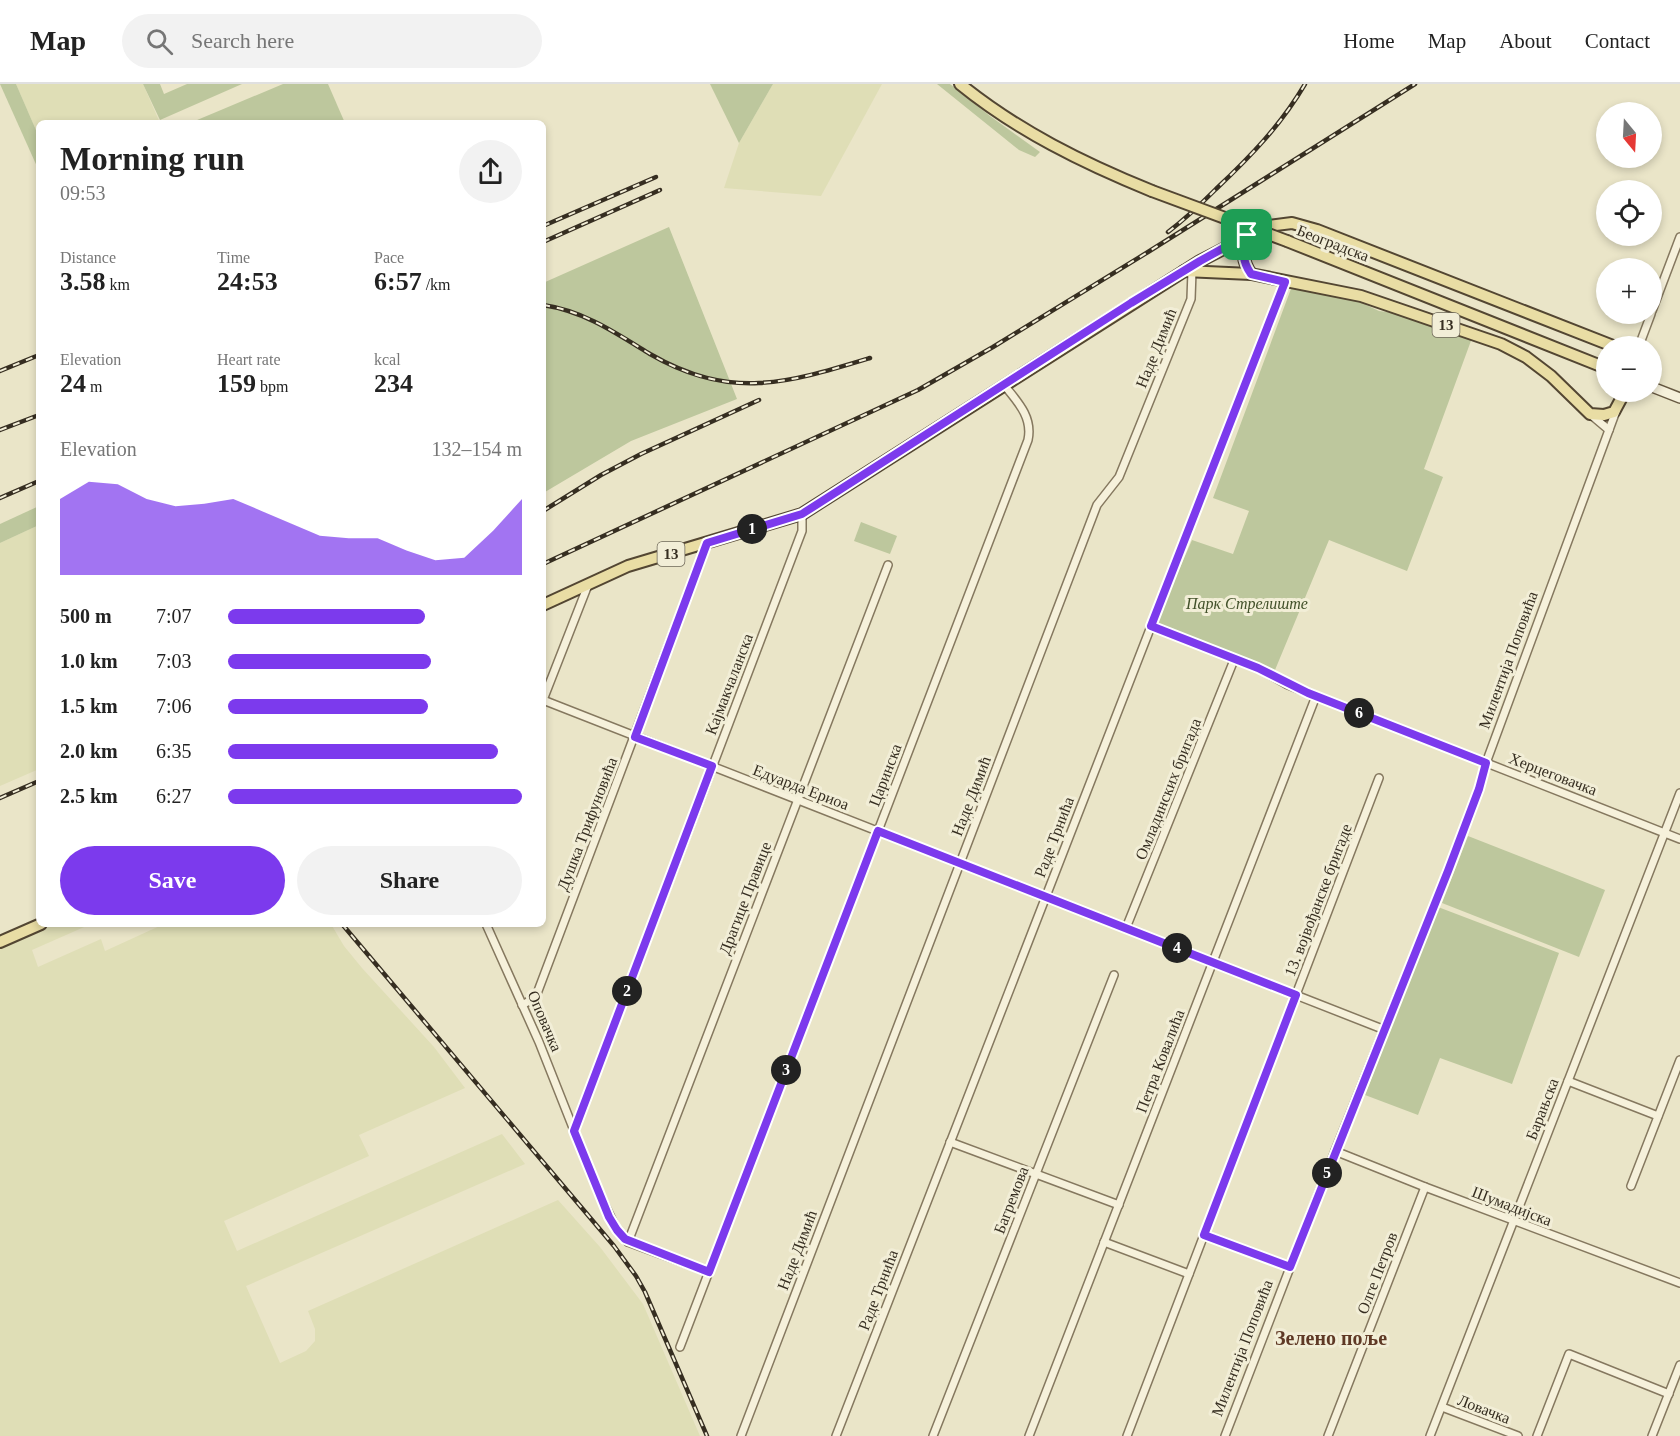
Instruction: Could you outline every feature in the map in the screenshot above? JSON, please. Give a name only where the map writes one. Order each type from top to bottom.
[{"type":"main road","name":"Београдска","points":[[960,84],[998,113],[1090,166],[1287,241],[1596,364]]},
{"type":"main road","name":"13","points":[[546,604],[628,566],[802,514],[1188,271],[1247,235],[1268,226],[1282,223],[1301,224],[1596,339]]},
{"type":"main road","points":[[1247,235],[1243,260],[1251,274]]},
{"type":"main road","name":"13","points":[[1188,271],[1251,274],[1361,296],[1502,344],[1526,357],[1551,376],[1590,414]]},
{"type":"main road","points":[[1662,391],[1680,398]]},
{"type":"main road","name":"Милентија Поповића","points":[[1617,408],[1620,402]]},
{"type":"main road","points":[[1590,414],[1604,415],[1617,408]]},
{"type":"main road","points":[[0,942],[36,926]]},
{"type":"street","points":[[1662,284],[1680,237]]},
{"type":"street","name":"Наде Димић","points":[[741,1436],[1096,505],[1119,477],[1191,299],[1188,271]]},
{"type":"street","name":"Раде Трнића","points":[[836,1436],[1285,282]]},
{"type":"street","name":"Царинска","points":[[680,1347],[1028,440],[1030,423],[1024,411],[1004,385]]},
{"type":"street","name":"Милентија Поповића","points":[[1225,1436],[1335,1151],[1475,800],[1486,763],[1617,408]]},
{"type":"street","points":[[1590,414],[1609,430]]},
{"type":"street","name":"Кајмакчаланска","points":[[574,1131],[802,531],[802,514]]},
{"type":"street","name":"Душка Трифуновића","points":[[522,1005],[536,996],[707,543]]},
{"type":"street","name":"Драгице Правице","points":[[628,1242],[888,565]]},
{"type":"street","points":[[546,692],[588,585]]},
{"type":"street","name":"Херцеговачка","points":[[1151,626],[1258,668],[1286,684],[1680,839]]},
{"type":"street","name":"Омладинских бригада","points":[[1126,928],[1234,660]]},
{"type":"street","name":"Петра Ковалића","points":[[1029,1436],[1316,696]]},
{"type":"street","name":"Едуарда Ериоа","points":[[546,701],[1385,1030]]},
{"type":"street","name":"13. војвођанске бригаде","points":[[1127,1436],[1379,778]]},
{"type":"street","name":"Барањска","points":[[1430,1436],[1680,793]]},
{"type":"street","name":"Оповачка","points":[[488,927],[507,966],[539,1042],[609,1217],[628,1242]]},
{"type":"street","name":"Багремова","points":[[933,1436],[1114,975]]},
{"type":"street","points":[[1631,1186],[1680,1060]]},
{"type":"street","points":[[1568,1081],[1658,1116]]},
{"type":"street","points":[[950,1142],[1119,1205]]},
{"type":"street","name":"Шумадијска","points":[[1335,1151],[1425,1188],[1680,1283]]},
{"type":"street","name":"Олге Петров","points":[[1328,1436],[1425,1188]]},
{"type":"street","points":[[1204,1235],[1290,1267]]},
{"type":"street","points":[[628,1242],[709,1272]]},
{"type":"street","points":[[1104,1242],[1189,1274]]},
{"type":"street","points":[[1537,1436],[1569,1353],[1669,1394]]},
{"type":"street","points":[[1652,1436],[1680,1365]]},
{"type":"street","name":"Ловачка","points":[[1442,1407],[1518,1436]]},
{"type":"green space","points":[[0,84],[16,84],[36,130],[36,164]]},
{"type":"green space","points":[[16,84],[143,84],[159,120],[36,120],[36,130]]},
{"type":"green space","points":[[143,84],[160,84],[164,94],[187,84],[242,84],[160,120]]},
{"type":"green space","points":[[283,84],[328,84],[344,120],[197,120]]},
{"type":"green space","points":[[710,84],[773,84],[739,143]]},
{"type":"green space","points":[[773,84],[882,84],[821,196],[724,188],[739,143]]},
{"type":"green space","points":[[937,84],[950,84],[1040,152],[1035,157],[1019,150]]},
{"type":"green space","points":[[669,227],[737,399],[631,441],[546,491],[546,282]]},
{"type":"green space","name":"Парк Стрелиште","points":[[1292,286],[1360,302],[1379,311],[1403,314],[1472,338],[1424,469],[1443,477],[1407,571],[1329,540],[1275,670],[1156,623],[1192,540],[1233,554],[1249,511],[1213,498]]},
{"type":"green space","points":[[36,507],[36,526],[0,543],[0,524]]},
{"type":"green space","points":[[861,522],[897,536],[890,554],[854,541]]},
{"type":"green space","points":[[36,526],[36,770],[0,786],[0,543]]},
{"type":"green space","points":[[1468,836],[1605,890],[1579,957],[1442,903]]},
{"type":"green space","points":[[1438,907],[1559,953],[1512,1084],[1440,1058],[1418,1115],[1365,1095]]},
{"type":"green space","points":[[44,927],[84,927],[32,950],[38,967],[101,939],[105,951],[157,927],[333,927],[344,946],[362,968],[434,1047],[465,1088],[359,1135],[369,1156],[224,1221],[237,1251],[502,1134],[525,1164],[246,1286],[280,1363],[306,1351],[315,1341],[315,1329],[308,1311],[558,1200],[600,1247],[643,1304],[700,1436],[0,1436],[0,947]]},
{"type":"railway","points":[[1168,232],[1199,206],[1253,153],[1286,113],[1305,84]]},
{"type":"railway","points":[[546,563],[918,390],[1148,252],[1415,84]]},
{"type":"railway","points":[[546,225],[656,177]]},
{"type":"railway","points":[[546,241],[660,190]]},
{"type":"railway","points":[[546,306],[586,318],[679,369],[707,378],[734,383],[786,380],[870,358]]},
{"type":"railway","points":[[0,371],[36,356]]},
{"type":"railway","points":[[546,509],[601,475],[641,454],[759,400]]},
{"type":"railway","points":[[0,430],[36,416]]},
{"type":"railway","points":[[0,498],[36,482]]},
{"type":"railway","points":[[0,798],[36,782]]},
{"type":"railway","points":[[345,927],[614,1246],[636,1276],[707,1436]]},
{"type":"district","name":"Зелено поље","points":[[1331,1338]]},
{"type":"route","points":[[1247,235],[1243,260],[1251,274],[1285,282],[1151,626],[1258,668],[1308,693],[1486,763],[1479,789],[1448,871],[1290,1267],[1204,1235],[1296,995],[878,831],[709,1272],[628,1242],[609,1217],[574,1131],[712,766],[635,737],[707,543],[802,514],[1131,303],[1247,235]]}]
